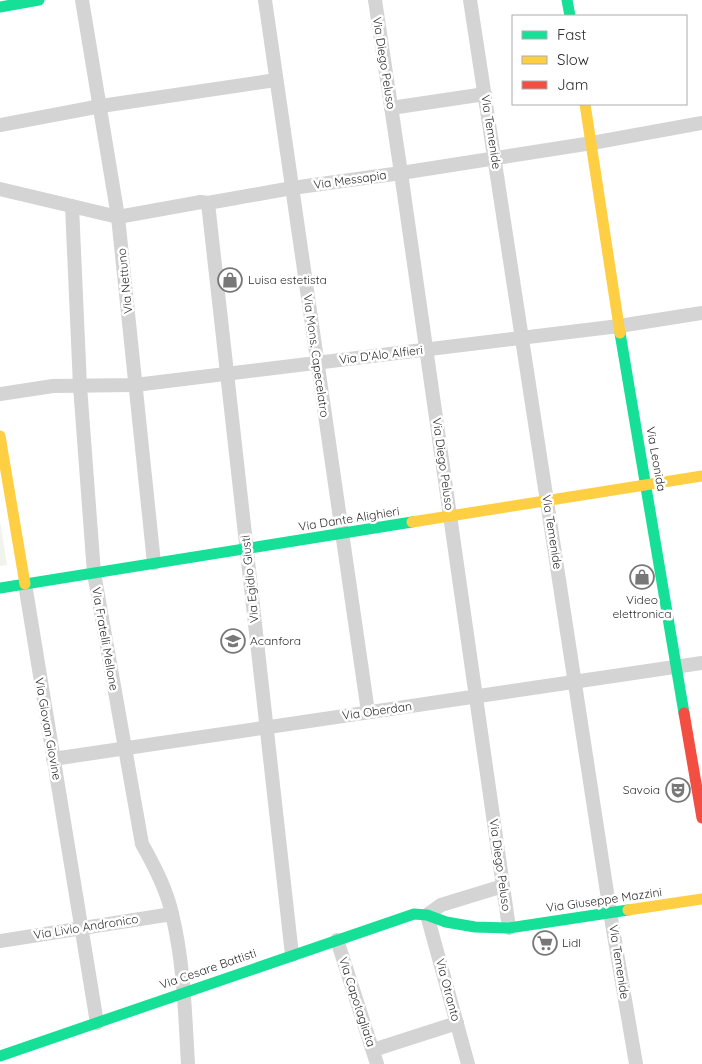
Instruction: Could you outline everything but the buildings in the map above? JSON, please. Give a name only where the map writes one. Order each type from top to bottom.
[{"type":"street","points":[[0,7],[40,0]]},
{"type":"street","name":"Via Nettuno","points":[[82,0],[118,217],[154,563]]},
{"type":"street","name":"Via Mons. Capecelatro","points":[[265,0],[368,712]]},
{"type":"street","name":"Via Diego Peluso","points":[[374,0],[401,173],[509,928]]},
{"type":"street","name":"Via Temenide","points":[[470,0],[496,157],[610,912],[636,1064]]},
{"type":"street","points":[[567,0],[570,15]]},
{"type":"street","points":[[0,125],[101,106],[276,80]]},
{"type":"street","points":[[391,108],[485,94]]},
{"type":"street","name":"Via Leonida","points":[[585,105],[646,486],[702,818]]},
{"type":"street","name":"Via Messapia","points":[[0,189],[118,217],[201,202],[208,203],[292,188],[592,143],[702,123]]},
{"type":"street","name":"Via Egidio Giusti","points":[[208,203],[292,955]]},
{"type":"street","name":"Via Fratelli Mellone","points":[[72,206],[80,386],[94,573],[142,844],[154,866],[172,914],[184,992],[188,1064]]},
{"type":"street","name":"Via D'Alo Alfieri","points":[[0,394],[53,386],[135,385],[620,326],[702,313]]},
{"type":"street","name":"Via Giovan Giovine","points":[[0,436],[97,1023]]},
{"type":"street","name":"Via Dante Alighieri","points":[[0,588],[702,476]]},
{"type":"street","name":"Via Oberdan","points":[[53,759],[702,663]]},
{"type":"street","points":[[427,915],[441,906],[503,886]]},
{"type":"street","name":"Via Giuseppe Mazzini","points":[[427,915],[446,922],[474,927],[509,928],[702,899]]},
{"type":"street","name":"Via Livio Andronico","points":[[0,941],[172,914]]},
{"type":"street","name":"Via Cesare Battisti","points":[[0,1056],[414,914],[427,915]]},
{"type":"street","name":"Via Otranto","points":[[427,915],[468,1064]]},
{"type":"street","name":"Via Capotagliata","points":[[337,940],[377,1064]]},
{"type":"street","points":[[373,1050],[457,1023]]},
{"type":"shaded area","points":[[0,521],[7,565],[0,566]]},
{"type":"traffic: fast","points":[[0,7],[39,0]]},
{"type":"traffic: fast","points":[[567,0],[570,15]]},
{"type":"traffic: fast","points":[[620,333],[684,713]]},
{"type":"traffic: fast","points":[[0,588],[412,522]]},
{"type":"traffic: fast","points":[[0,1056],[414,914],[427,915],[446,922],[475,927],[509,928],[628,910]]},
{"type":"traffic: slow","points":[[585,105],[620,333]]},
{"type":"traffic: slow","points":[[0,436],[25,584]]},
{"type":"traffic: slow","points":[[412,522],[702,476]]},
{"type":"traffic: slow","points":[[628,910],[702,899]]},
{"type":"traffic: jam","points":[[684,713],[702,818]]},
{"type":"place","name":"Luisa estetista","points":[[230,280]]},
{"type":"place","name":"Video elettronica","points":[[642,577]]},
{"type":"place","name":"Acanfora","points":[[233,641]]},
{"type":"place","name":"Savoia","points":[[678,790]]},
{"type":"place","name":"Lidl","points":[[545,943]]}]
